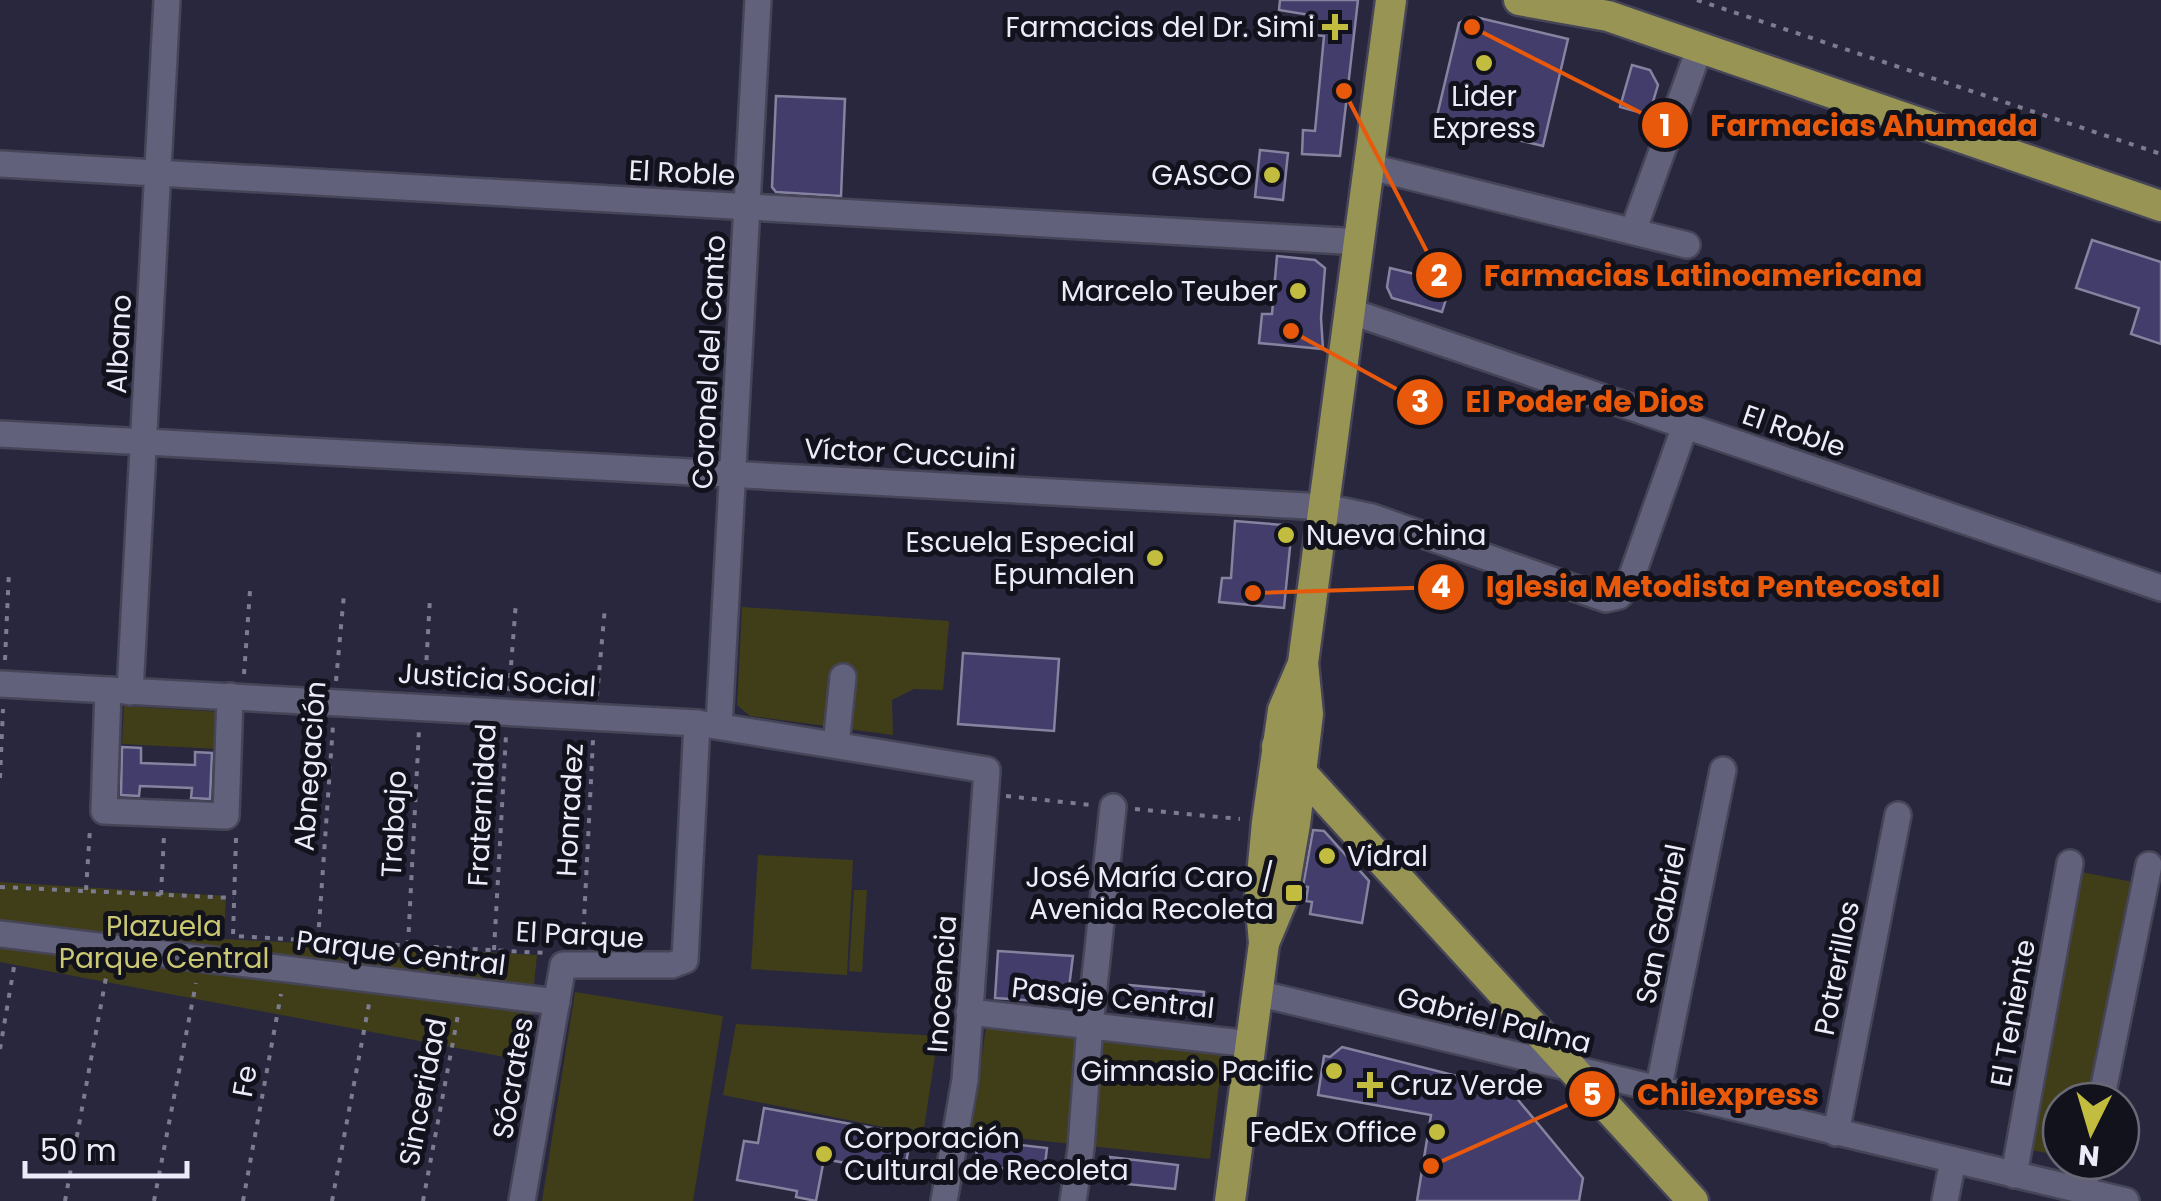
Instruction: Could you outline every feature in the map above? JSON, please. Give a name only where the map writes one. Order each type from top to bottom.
[{"type":"main road","points":[[1264,942],[1282,900],[1302,774],[1308,714],[1303,663],[1391,0]]},
{"type":"main road","points":[[1519,0],[1608,16],[2161,206]]},
{"type":"main road","points":[[1577,0],[1608,16]]},
{"type":"main road","points":[[1230,1201],[1264,942],[1260,898],[1277,746],[1284,710],[1303,663]]},
{"type":"main road","points":[[1277,746],[1693,1201]]},
{"type":"street","name":"Albano","points":[[165,814],[104,811],[144,442],[167,0]]},
{"type":"street","name":"Coronel del Canto","points":[[564,958],[672,965],[685,960],[734,474],[758,0]]},
{"type":"street","points":[[1633,231],[1700,47]]},
{"type":"street","name":"El Roble","points":[[0,164],[1361,242]]},
{"type":"street","points":[[1371,168],[1687,245]]},
{"type":"street","name":"El Roble","points":[[1352,312],[2161,588]]},
{"type":"street","name":"Víctor Cuccuini","points":[[0,434],[1325,507],[1372,517],[1600,598],[1613,599],[1628,584],[1685,426]]},
{"type":"street","points":[[836,745],[842,676]]},
{"type":"street","name":"Justicia Social","points":[[0,684],[708,725],[836,745],[986,782]]},
{"type":"street","points":[[165,814],[226,816],[230,696]]},
{"type":"street","name":"San Gabriel","points":[[1658,1091],[1723,770]]},
{"type":"street","name":"Inocencia","points":[[944,1201],[965,1080],[986,782]]},
{"type":"street","points":[[1073,1201],[1082,1148],[1090,1025],[1113,807]]},
{"type":"street","name":"Potrerillos","points":[[1836,1133],[1898,815]]},
{"type":"street","name":"El Teniente","points":[[2014,1175],[2070,863]]},
{"type":"street","points":[[2105,1081],[2149,865]]},
{"type":"street","name":"Parque Central","points":[[10,935],[557,1002]]},
{"type":"street","name":"Sócrates","points":[[522,1201],[564,958]]},
{"type":"street","name":"Gabriel Palma","points":[[1257,993],[2126,1201]]},
{"type":"street","name":"Pasaje Central","points":[[969,1012],[1251,1044]]},
{"type":"street","points":[[1945,1201],[1953,1160]]},
{"type":"street","points":[[2083,1191],[2085,1181]]},
{"type":"path","points":[[1697,0],[2161,154]]},
{"type":"path","name":"Abnegación","points":[[318,940],[344,594]]},
{"type":"path","name":"Trabajo","points":[[408,945],[430,598]]},
{"type":"path","name":"Fraternidad","points":[[494,950],[516,602]]},
{"type":"path","name":"Honradez","points":[[564,958],[605,607]]},
{"type":"path","points":[[986,782],[1113,807],[1267,822]]},
{"type":"path","points":[[161,895],[165,814]]},
{"type":"path","points":[[0,887],[234,898]]},
{"type":"path","points":[[0,1050],[10,935]]},
{"type":"path","name":"El Parque","points":[[233,936],[494,950],[564,958]]},
{"type":"path","points":[[65,1201],[111,948]]},
{"type":"path","points":[[154,1201],[200,958]]},
{"type":"path","name":"Fe","points":[[243,1201],[286,969]]},
{"type":"path","points":[[332,1201],[374,980]]},
{"type":"path","name":"Sinceridad","points":[[423,1201],[462,991]]},
{"type":"green space","points":[[742,607],[949,621],[943,690],[914,689],[892,700],[893,735],[750,716],[737,705]]},
{"type":"green space","points":[[124,706],[221,712],[219,749],[122,744]]},
{"type":"green space","points":[[758,855],[853,860],[847,975],[751,969]]},
{"type":"green space","points":[[2076,871],[2133,882],[2094,1081],[2041,1081],[2041,1152],[2022,1148]]},
{"type":"green space","name":"Plazuela Parque Central","points":[[0,882],[226,896],[224,939],[537,955],[526,1061],[0,962]]},
{"type":"green space","points":[[854,890],[867,890],[862,972],[849,971]]},
{"type":"green space","points":[[575,992],[723,1016],[693,1201],[542,1201]]},
{"type":"green space","points":[[736,1024],[938,1036],[923,1135],[723,1095]]},
{"type":"green space","points":[[991,1024],[1223,1052],[1210,1159],[971,1133],[986,1027]]},
{"type":"building","points":[[1280,0],[1358,0],[1340,156],[1302,154],[1303,130],[1315,131],[1324,36],[1314,35],[1316,16],[1279,10]]},
{"type":"building","points":[[1471,16],[1568,39],[1543,146],[1436,120],[1459,23]]},
{"type":"building","points":[[1632,65],[1650,70],[1658,85],[1649,115],[1620,107]]},
{"type":"building","points":[[776,96],[845,99],[841,196],[776,192],[772,187]]},
{"type":"building","name":"GASCO","points":[[1260,150],[1288,153],[1283,200],[1255,197]]},
{"type":"building","points":[[2092,240],[2161,262],[2161,344],[2131,334],[2139,308],[2076,288]]},
{"type":"building","points":[[1277,256],[1315,260],[1325,268],[1323,349],[1259,343],[1262,314],[1272,314]]},
{"type":"building","points":[[1390,268],[1451,283],[1442,312],[1392,298],[1387,287]]},
{"type":"building","points":[[1235,521],[1283,525],[1291,537],[1284,608],[1219,602],[1222,578],[1231,578]]},
{"type":"building","points":[[963,653],[1059,659],[1054,731],[958,724]]},
{"type":"building","points":[[122,747],[141,748],[141,763],[195,765],[195,752],[212,753],[210,799],[191,798],[192,788],[140,786],[139,796],[121,795]]},
{"type":"building","name":"Vidral","points":[[1313,830],[1324,831],[1369,881],[1362,923],[1310,914],[1312,902],[1306,901],[1308,887],[1303,886]]},
{"type":"building","points":[[998,951],[1073,956],[1067,1003],[995,998]]},
{"type":"building","points":[[1129,985],[1204,992],[1202,1017],[1126,1010]]},
{"type":"building","points":[[1342,1047],[1509,1089],[1583,1178],[1579,1201],[1417,1201],[1431,1115],[1318,1095],[1324,1056],[1330,1057]]},
{"type":"building","name":"Corporación Cultural de Recoleta","points":[[764,1108],[911,1135],[904,1174],[824,1159],[816,1201],[796,1197],[797,1191],[737,1180],[744,1141],[758,1143]]},
{"type":"building","points":[[978,1140],[1047,1148],[1044,1173],[975,1165]]},
{"type":"building","points":[[1110,1157],[1178,1165],[1175,1189],[1107,1182]]},
{"type":"place","name":"Farmacias del Dr. Simi","points":[[1335,27]]},
{"type":"place","name":"Farmacias Ahumada","points":[[1472,27]]},
{"type":"place","name":"Lider Express","points":[[1484,63]]},
{"type":"place","name":"Farmacias Latinoamericana","points":[[1344,91]]},
{"type":"place","name":"GASCO","points":[[1272,175]]},
{"type":"place","name":"Marcelo Teuber","points":[[1298,291]]},
{"type":"place","name":"El Poder de Dios","points":[[1291,331]]},
{"type":"place","name":"Nueva China","points":[[1286,535]]},
{"type":"place","name":"Escuela Especial Epumalen","points":[[1155,558]]},
{"type":"place","name":"Iglesia Metodista Pentecostal","points":[[1253,593]]},
{"type":"place","name":"Vidral","points":[[1327,856]]},
{"type":"place","name":"José María Caro / Avenida Recoleta","points":[[1294,893]]},
{"type":"place","name":"Gimnasio Pacific","points":[[1334,1071]]},
{"type":"place","name":"Cruz Verde","points":[[1370,1085]]},
{"type":"place","name":"FedEx Office","points":[[1437,1132]]},
{"type":"place","name":"Corporación Cultural de Recoleta","points":[[824,1154]]},
{"type":"place","name":"Chilexpress","points":[[1431,1166]]}]
